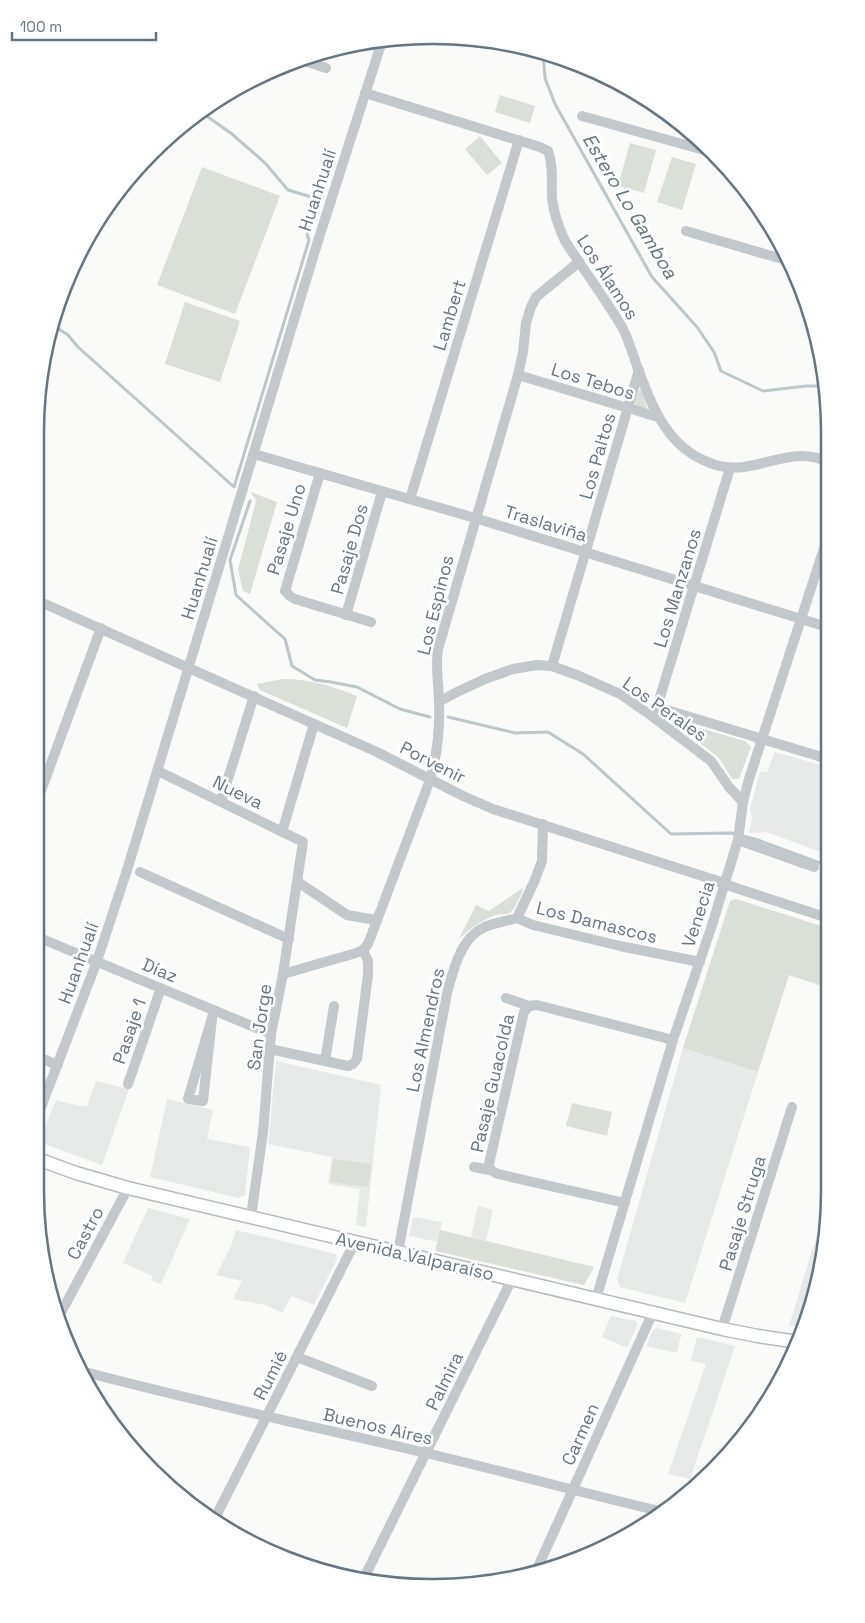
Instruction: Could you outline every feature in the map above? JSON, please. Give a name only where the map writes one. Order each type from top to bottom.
[{"type":"main road","name":"Avenida Valparaíso","points":[[44,1161],[128,1188],[722,1329],[791,1341]]},
{"type":"street","name":"Huanhualí","points":[[44,1100],[97,962],[158,771],[188,667],[379,47]]},
{"type":"street","points":[[311,63],[326,68]]},
{"type":"street","name":"Los Álamos","points":[[365,93],[519,140],[548,151],[551,159],[552,200],[565,241],[622,327],[631,345],[658,417],[665,429],[687,452],[709,462],[730,468],[752,466],[797,455],[814,456],[821,459]]},
{"type":"street","points":[[582,116],[697,148]]},
{"type":"street","name":"Lambert","points":[[410,499],[519,140]]},
{"type":"street","points":[[686,231],[780,258]]},
{"type":"street","name":"Los Espinos","points":[[363,950],[368,944],[435,763],[440,702],[436,673],[438,649],[518,375],[528,316],[536,298],[579,262]]},
{"type":"street","name":"Los Paltos","points":[[552,666],[639,370]]},
{"type":"street","name":"Los Tebos","points":[[518,375],[658,417]]},
{"type":"street","name":"Traslaviña","points":[[254,454],[475,518],[821,625]]},
{"type":"street","name":"Los Manzanos","points":[[653,711],[695,586],[730,468]]},
{"type":"street","name":"Pasaje Uno","points":[[320,473],[285,587],[287,594],[295,598],[346,614]]},
{"type":"street","name":"Pasaje Dos","points":[[346,614],[382,492]]},
{"type":"street","name":"Venecia","points":[[596,1299],[673,1040],[725,884],[738,840],[743,802],[762,738],[821,557]]},
{"type":"street","name":"Porvenir","points":[[44,603],[383,755],[430,780],[493,809],[821,916]]},
{"type":"street","points":[[346,614],[371,622]]},
{"type":"street","points":[[44,783],[101,628]]},
{"type":"street","name":"Los Perales","points":[[440,702],[494,675],[513,669],[537,665],[552,666],[620,694],[653,711],[711,761],[729,787],[743,802]]},
{"type":"street","points":[[221,801],[254,696]]},
{"type":"street","points":[[653,711],[762,738],[821,757]]},
{"type":"street","points":[[282,832],[314,724]]},
{"type":"street","name":"Nueva","points":[[158,771],[303,842]]},
{"type":"street","points":[[517,918],[542,861],[543,824]]},
{"type":"street","points":[[738,840],[814,867]]},
{"type":"street","name":"San Jorge","points":[[251,1217],[263,1132],[271,1034],[289,938],[303,842]]},
{"type":"street","points":[[140,872],[289,938]]},
{"type":"street","points":[[298,882],[347,915],[376,920]]},
{"type":"street","name":"Los Damascos","points":[[517,918],[533,925],[620,946],[700,962]]},
{"type":"street","name":"Los Almendros","points":[[398,1252],[447,993],[458,956],[467,941],[476,932],[489,925],[517,918]]},
{"type":"street","name":"Díaz","points":[[44,940],[161,988],[213,1015],[271,1034]]},
{"type":"street","points":[[270,1049],[348,1066],[357,1059],[368,975],[368,961],[363,950],[283,974]]},
{"type":"street","name":"Pasaje 1","points":[[128,1084],[161,988]]},
{"type":"street","name":"Pasaje Guacolda","points":[[506,998],[529,1006],[537,1005],[673,1040]]},
{"type":"street","points":[[325,1062],[334,1006]]},
{"type":"street","name":"Pasaje Guacolda","points":[[490,1170],[489,1164],[524,1012],[529,1006]]},
{"type":"street","points":[[213,1015],[203,1101],[188,1099],[204,1046],[213,1015]]},
{"type":"street","points":[[44,1060],[58,1065]]},
{"type":"street","name":"Pasaje Struga","points":[[722,1329],[792,1107]]},
{"type":"street","name":"Pasaje Guacolda","points":[[474,1167],[626,1203]]},
{"type":"street","name":"Castro","points":[[62,1310],[128,1188]]},
{"type":"street","name":"Rumié","points":[[217,1514],[355,1242]]},
{"type":"street","name":"Palmira","points":[[366,1573],[512,1279]]},
{"type":"street","name":"Carmen","points":[[539,1564],[653,1312]]},
{"type":"street","points":[[297,1357],[372,1386]]},
{"type":"street","name":"Buenos Aires","points":[[90,1373],[148,1389],[426,1453],[572,1491],[654,1510]]},
{"type":"shaded area","points":[[500,95],[535,106],[530,123],[495,112]]},
{"type":"shaded area","points":[[480,136],[502,163],[487,175],[465,149]]},
{"type":"shaded area","points":[[630,143],[656,150],[644,193],[618,186]]},
{"type":"shaded area","points":[[672,157],[696,164],[682,210],[657,202]]},
{"type":"shaded area","points":[[202,167],[280,196],[235,314],[157,285]]},
{"type":"shaded area","points":[[185,302],[240,321],[220,382],[165,364]]},
{"type":"shaded area","points":[[639,390],[641,390],[646,409],[636,407],[635,402]]},
{"type":"shaded area","points":[[251,492],[277,502],[250,594],[243,591],[238,570],[256,501]]},
{"type":"shaded area","points":[[283,679],[321,684],[357,696],[347,728],[260,690],[257,684]]},
{"type":"shaded area","points":[[669,719],[745,741],[751,747],[739,779],[732,779],[719,758]]},
{"type":"shaded area","points":[[775,752],[821,765],[821,852],[767,832],[749,833],[752,820],[750,809],[760,772],[767,772]]},
{"type":"shaded area","points":[[524,887],[511,912],[485,919],[459,939],[476,905],[489,911]]},
{"type":"shaded area","points":[[736,899],[821,926],[821,986],[789,975],[758,1072],[683,1048],[730,901]]},
{"type":"shaded area","points":[[683,1048],[758,1072],[685,1303],[620,1287],[617,1280]]},
{"type":"shaded area","points":[[276,1061],[381,1085],[366,1227],[356,1225],[360,1189],[328,1184],[332,1157],[268,1144]]},
{"type":"shaded area","points":[[96,1081],[129,1089],[102,1165],[44,1144],[44,1130],[56,1100],[79,1106],[87,1106]]},
{"type":"shaded area","points":[[167,1099],[213,1110],[207,1139],[250,1147],[245,1195],[239,1198],[150,1177]]},
{"type":"shaded area","points":[[572,1103],[612,1112],[607,1136],[566,1126]]},
{"type":"shaded area","points":[[333,1159],[372,1164],[368,1187],[330,1182]]},
{"type":"shaded area","points":[[478,1206],[493,1210],[486,1241],[471,1237]]},
{"type":"shaded area","points":[[148,1208],[190,1219],[161,1284],[151,1280],[153,1276],[123,1263]]},
{"type":"shaded area","points":[[413,1217],[442,1222],[438,1242],[409,1236]]},
{"type":"shaded area","points":[[819,1227],[814,1266],[801,1315],[797,1326],[789,1326]]},
{"type":"shaded area","points":[[236,1230],[336,1254],[337,1259],[314,1305],[292,1296],[282,1313],[266,1305],[233,1299],[242,1281],[216,1275],[231,1246]]},
{"type":"shaded area","points":[[440,1230],[594,1267],[584,1285],[435,1251]]},
{"type":"shaded area","points":[[611,1316],[636,1321],[637,1325],[627,1348],[602,1337]]},
{"type":"shaded area","points":[[657,1328],[681,1334],[677,1353],[646,1346],[653,1330]]},
{"type":"shaded area","points":[[697,1337],[735,1346],[690,1479],[668,1474],[706,1364],[691,1361]]},
{"type":"waterway","name":"Estero Lo Gamboa","points":[[544,60],[545,78],[555,104],[652,277],[697,327],[714,352],[721,371],[763,391],[818,386]]},
{"type":"waterway","points":[[58,329],[68,335],[78,347],[234,487],[309,240],[307,234],[318,199],[288,190],[265,163],[232,134],[207,116]]},
{"type":"waterway","points":[[250,501],[230,560],[236,595],[285,639],[292,666],[315,680],[357,687],[400,709],[430,717]]},
{"type":"waterway","points":[[448,717],[515,733],[548,732],[583,754],[671,834],[731,833],[758,840],[821,863]]}]
